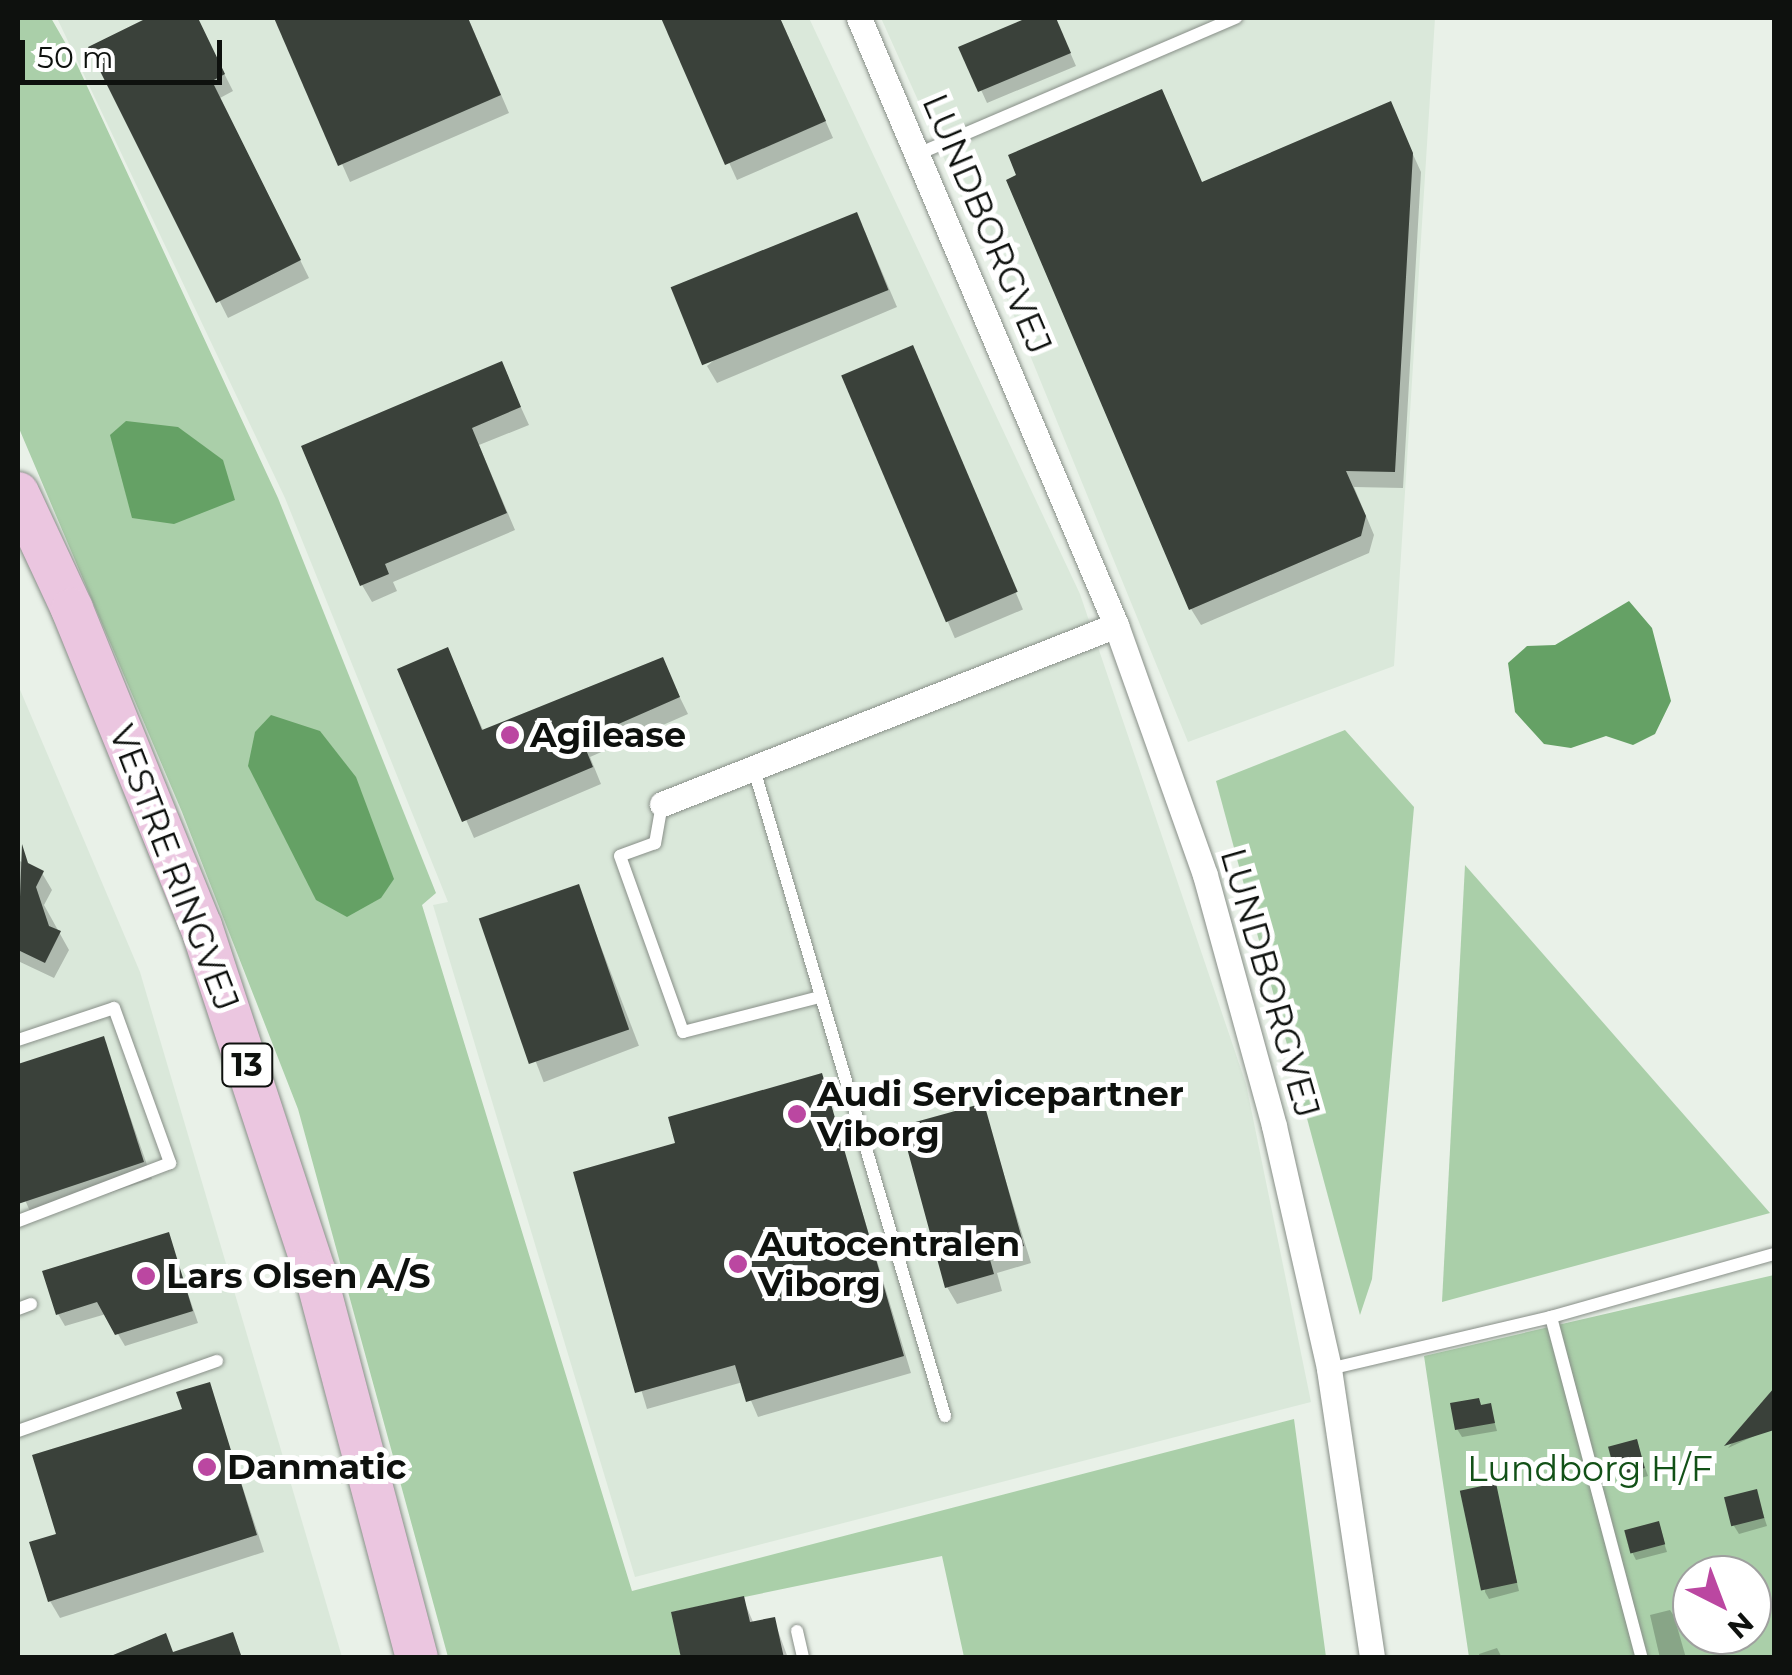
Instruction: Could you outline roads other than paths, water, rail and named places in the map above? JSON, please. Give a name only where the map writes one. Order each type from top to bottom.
[{"type":"main road","name":"VESTRE RINGVEJ","points":[[18,493],[72,609],[201,926],[315,1272],[417,1658]]},
{"type":"street","name":"LUNDBORGVEJ","points":[[859,18],[1116,625],[1205,875],[1274,1126],[1329,1369],[1372,1658]]},
{"type":"street","points":[[662,804],[752,764],[1116,625]]},
{"type":"lane","points":[[918,154],[1236,18]]},
{"type":"lane","points":[[752,764],[945,1416]]},
{"type":"lane","points":[[662,804],[655,843],[620,856],[683,1032],[819,996]]},
{"type":"lane","points":[[18,1040],[114,1008],[170,1164],[18,1221]]},
{"type":"lane","points":[[1329,1369],[1551,1317],[1774,1254]]},
{"type":"lane","points":[[1551,1317],[1642,1658]]},
{"type":"lane","points":[[18,1431],[218,1361]]},
{"type":"lane","points":[[797,1631],[803,1658]]},
{"type":"place","name":"Agilease","points":[[510,735]]},
{"type":"place","name":"Audi Servicepartner Viborg","points":[[797,1114]]},
{"type":"place","name":"Autocentralen Viborg","points":[[738,1264]]},
{"type":"place","name":"Lars Olsen A/S","points":[[146,1276]]},
{"type":"place","name":"Danmatic","points":[[207,1467]]},
{"type":"park label","name":"Lundborg H/F","points":[[1590,1469]]}]
